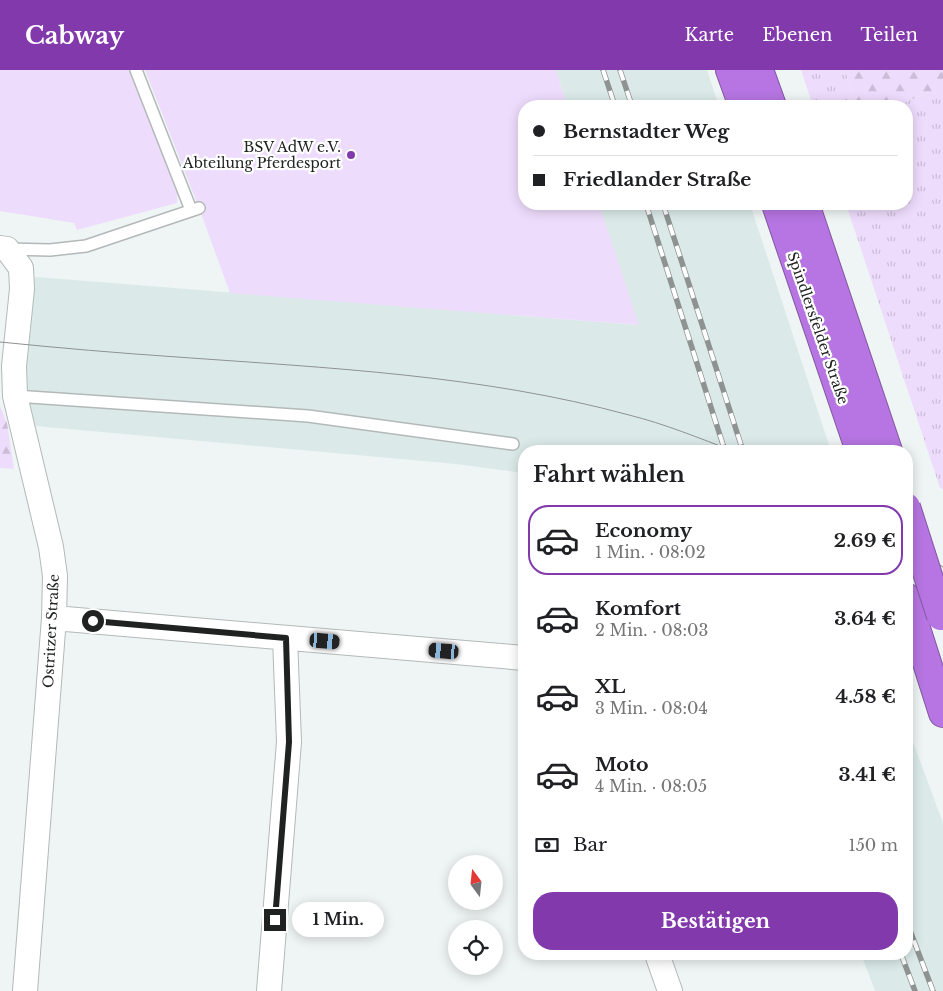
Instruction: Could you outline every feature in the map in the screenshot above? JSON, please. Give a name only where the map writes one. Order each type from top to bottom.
[{"type":"highway","points":[[730,70],[740,100]]},
{"type":"highway","points":[[759,70],[770,100]]},
{"type":"highway","name":"Spindlersfelder Straße","points":[[778,210],[858,445]]},
{"type":"highway","name":"Spindlersfelder Straße","points":[[807,210],[886,445]]},
{"type":"highway","points":[[913,529],[942,619]]},
{"type":"highway","points":[[913,618],[943,713]]},
{"type":"street","name":"Ostritzer Straße","points":[[4,248],[20,268],[22,289],[14,366],[15,396],[51,547],[54,576],[54,618],[25,991]]},
{"type":"street","points":[[54,618],[518,657]]},
{"type":"street","points":[[269,991],[289,742],[286,638]]},
{"type":"street","points":[[659,960],[670,991]]},
{"type":"lane","points":[[4,248],[50,250],[86,246],[195,209],[136,70]]},
{"type":"lane","points":[[15,396],[308,416],[513,444]]},
{"type":"shaded area","points":[[556,70],[707,70],[717,100],[565,100]]},
{"type":"shaded area","points":[[601,210],[752,210],[829,445],[518,445],[518,472],[456,464],[35,426],[27,394],[19,288],[25,281],[36,277],[638,325]]},
{"type":"shaded area","points":[[913,742],[943,823],[943,991],[875,991],[863,960],[913,960]]},
{"type":"green space","points":[[0,70],[131,70],[178,187],[177,203],[77,230],[74,223],[0,211]]},
{"type":"green space","name":"BSV AdW e.V. Abteilung Pferdesport","points":[[145,70],[556,70],[565,100],[518,100],[518,210],[601,210],[639,325],[230,293]]},
{"type":"green space","points":[[801,70],[845,70],[854,100],[811,100]]},
{"type":"green space","points":[[845,70],[943,70],[943,87],[910,100],[854,100]]},
{"type":"green space","points":[[943,87],[943,489],[940,488],[848,210],[913,210],[913,100],[910,100]]},
{"type":"green space","points":[[0,406],[7,423],[14,469],[0,468]]},
{"type":"tram line","points":[[0,342],[348,370],[461,382],[574,401],[669,427],[717,445]]},
{"type":"tram line","points":[[913,547],[943,567]]},
{"type":"railway","points":[[603,70],[613,100]]},
{"type":"railway","points":[[620,70],[630,100]]},
{"type":"railway","points":[[648,210],[723,445]]},
{"type":"railway","points":[[665,210],[741,445]]},
{"type":"railway","points":[[913,938],[933,991]]},
{"type":"railway","points":[[903,960],[915,991]]},
{"type":"place","name":"BSV AdW e.V. Abteilung Pferdesport","points":[[351,155]]},
{"type":"route","points":[[93,621],[286,638],[289,742],[275,920]]}]
